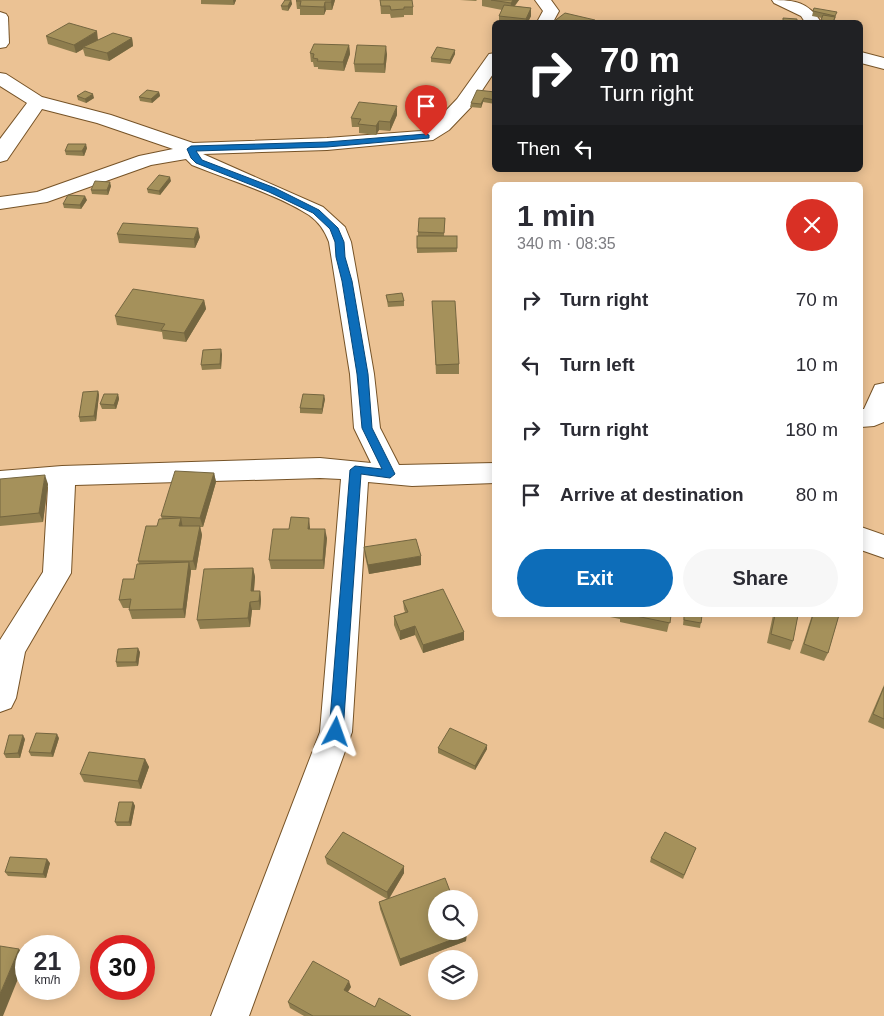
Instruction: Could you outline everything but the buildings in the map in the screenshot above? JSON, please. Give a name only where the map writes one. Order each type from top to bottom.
[{"type":"street","points":[[543,0],[551,11],[546,20]]},
{"type":"street","points":[[780,0],[807,13],[812,20]]},
{"type":"street","points":[[0,17],[0,43]]},
{"type":"street","points":[[863,58],[884,64]]},
{"type":"street","points":[[0,203],[40,198],[117,172],[146,160],[191,150],[327,144],[426,136],[442,126],[464,103],[492,62]]},
{"type":"street","points":[[0,78],[35,100],[95,117],[191,150],[195,158],[208,166],[272,190],[316,211],[334,228],[340,242],[340,257],[347,281],[362,374],[367,428],[390,474]]},
{"type":"street","points":[[0,156],[2,150],[35,106],[35,100]]},
{"type":"street","points":[[863,418],[874,417],[884,391]]},
{"type":"street","points":[[0,480],[62,476],[320,468],[412,476],[492,473]]},
{"type":"street","points":[[230,1016],[336,732],[355,470]]},
{"type":"street","points":[[0,698],[10,650],[57,574],[62,476]]},
{"type":"street","points":[[863,539],[884,547]]},
{"type":"route","points":[[336,732],[355,470],[390,474],[367,428],[362,374],[347,281],[340,257],[340,242],[334,228],[316,211],[272,190],[216,170],[195,158],[191,149],[327,144],[426,136]]}]
